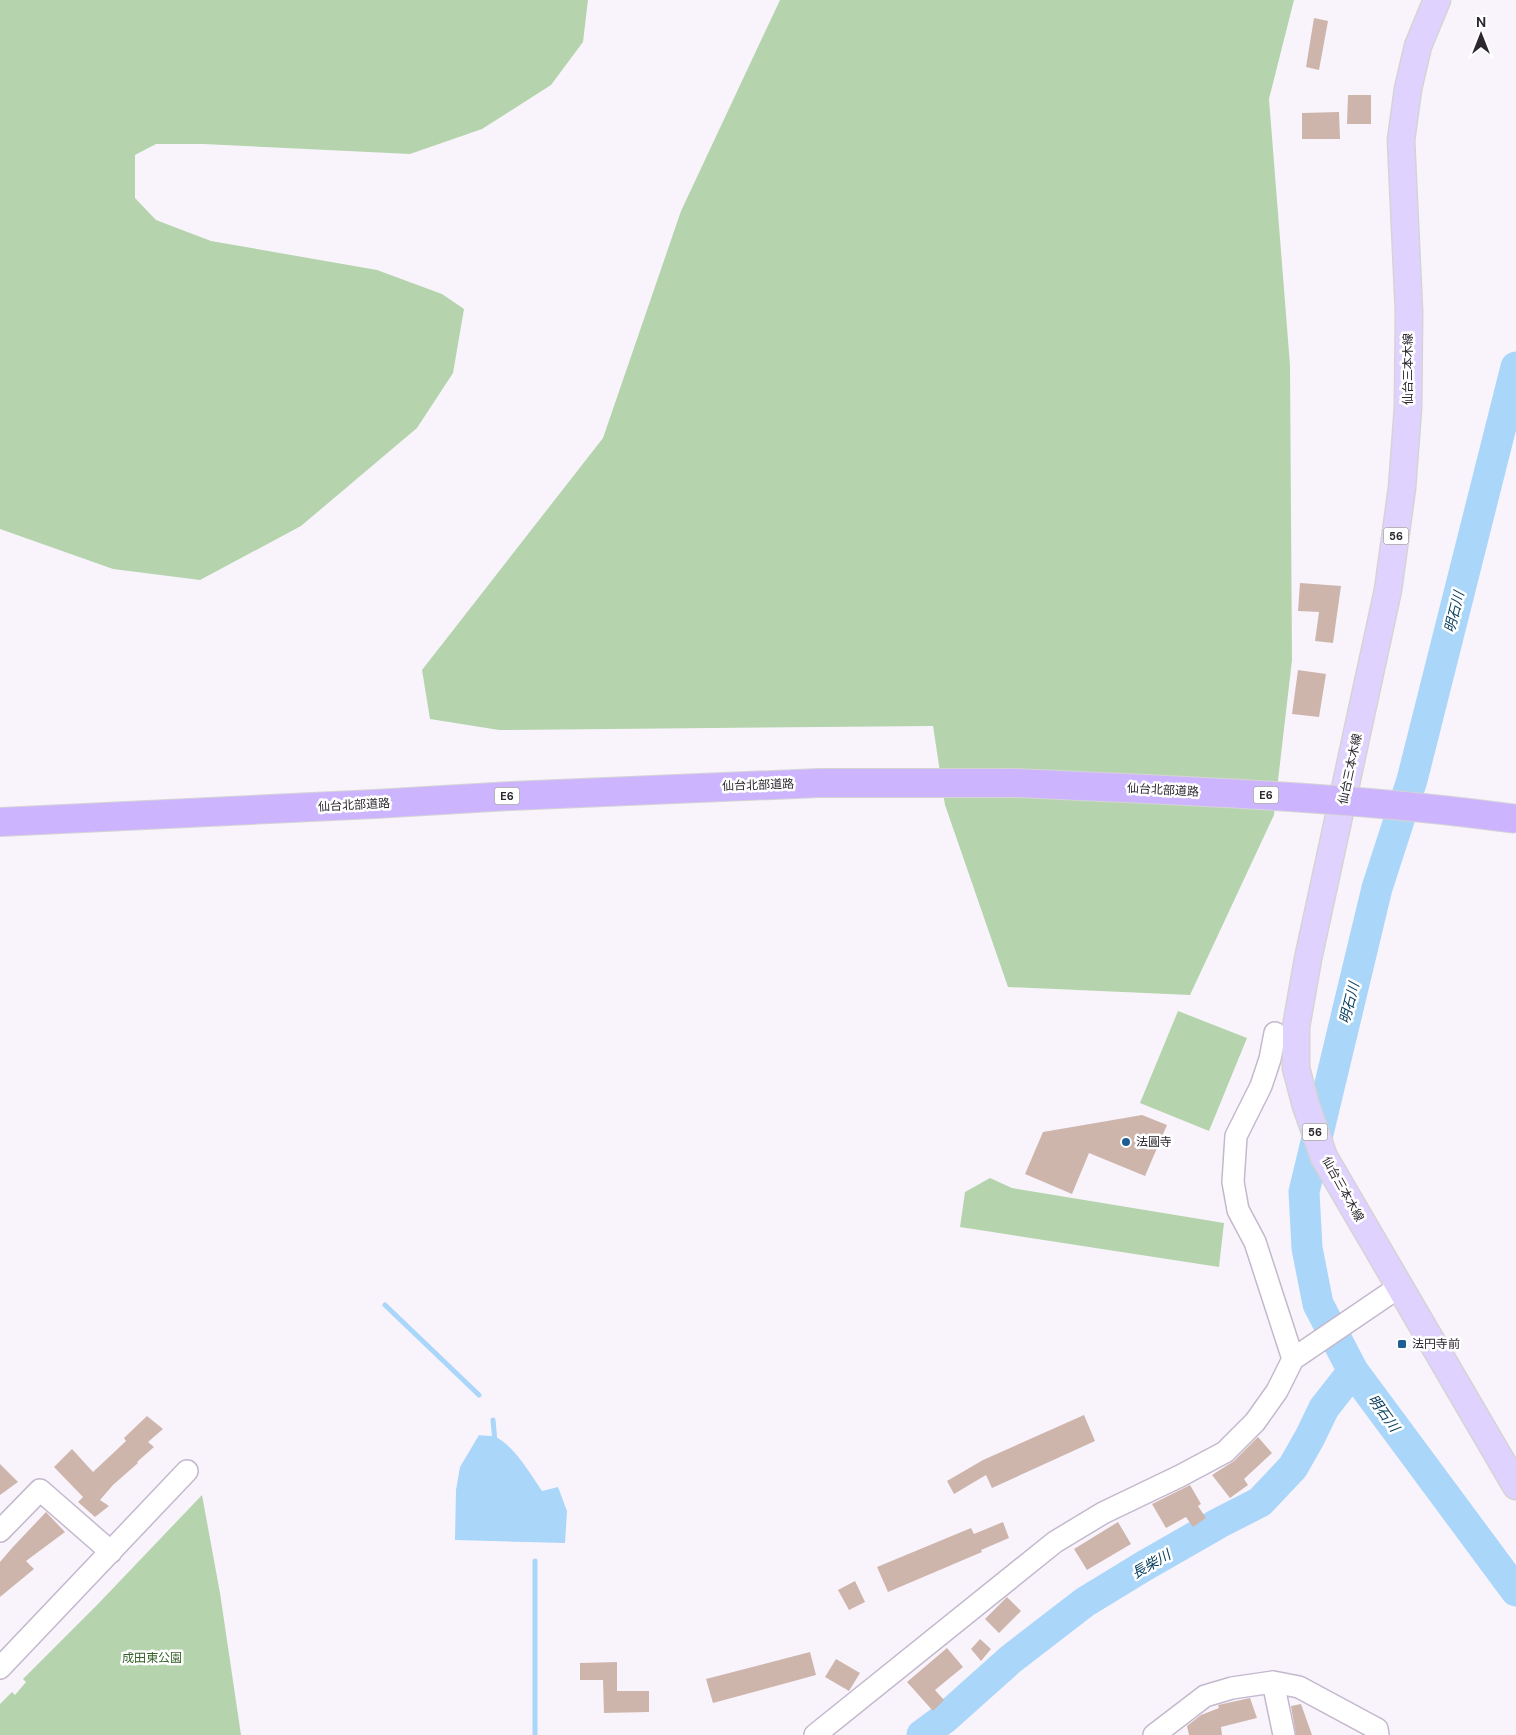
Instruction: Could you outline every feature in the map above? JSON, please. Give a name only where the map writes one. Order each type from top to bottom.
[{"type":"highway","name":"仙台北部道路","points":[[0,822],[511,796],[819,783],[1014,784],[1275,795],[1446,809],[1516,819]]},
{"type":"highway","points":[[0,802],[67,806],[258,810]]},
{"type":"main road","name":"仙台三本木線","points":[[1437,0],[1418,46],[1408,89],[1400,140],[1409,312],[1408,408],[1402,488],[1388,590],[1310,949],[1296,1027],[1296,1068],[1306,1106],[1324,1157],[1516,1486]]},
{"type":"street","points":[[1275,1034],[1270,1059],[1261,1086],[1236,1136],[1232,1182],[1238,1210],[1255,1242],[1293,1359]]},
{"type":"street","points":[[815,1735],[1055,1542],[1103,1513],[1225,1452],[1255,1422],[1277,1391],[1293,1359],[1399,1287]]},
{"type":"street","points":[[0,1668],[187,1471]]},
{"type":"street","points":[[0,1531],[40,1490],[111,1552]]},
{"type":"street","points":[[1273,1682],[1284,1735]]},
{"type":"street","points":[[1154,1735],[1182,1725],[1205,1696],[1232,1688],[1273,1682],[1298,1687],[1377,1729],[1378,1735]]},
{"type":"green space","points":[[0,0],[588,0],[583,42],[551,85],[482,129],[410,154],[203,144],[156,144],[135,155],[135,198],[156,220],[211,241],[377,270],[442,294],[464,309],[453,373],[417,428],[301,526],[200,580],[113,569],[0,529]]},
{"type":"green space","points":[[780,0],[1294,0],[1269,99],[1290,365],[1292,660],[1274,815],[1190,995],[1008,987],[945,805],[933,726],[499,730],[430,719],[422,670],[603,438],[681,211]]},
{"type":"green space","points":[[1178,1011],[1247,1038],[1209,1131],[1140,1103]]},
{"type":"green space","points":[[990,1178],[1012,1188],[1224,1223],[1219,1267],[960,1227],[965,1192]]},
{"type":"green space","name":"成田東公園","points":[[202,1495],[220,1593],[241,1735],[0,1735],[0,1704],[12,1692],[15,1695],[26,1682],[23,1679]]},
{"type":"water","points":[[479,1435],[495,1437],[508,1446],[542,1491],[558,1487],[567,1511],[565,1543],[455,1540],[456,1490],[460,1467]]},
{"type":"building","points":[[1314,18],[1328,21],[1319,70],[1306,67]]},
{"type":"building","points":[[1348,95],[1371,95],[1371,124],[1347,124]]},
{"type":"building","points":[[1339,112],[1340,139],[1302,139],[1302,113]]},
{"type":"building","points":[[1300,583],[1341,586],[1333,643],[1315,641],[1319,612],[1298,611]]},
{"type":"building","points":[[1298,670],[1326,674],[1319,717],[1292,714]]},
{"type":"building","points":[[1142,1115],[1167,1125],[1145,1176],[1089,1153],[1072,1194],[1025,1174],[1043,1132]]},
{"type":"building","points":[[1084,1415],[1095,1441],[992,1488],[986,1475],[954,1494],[947,1481],[983,1460]]},
{"type":"building","points":[[147,1416],[163,1429],[148,1442],[154,1447],[113,1485],[100,1500],[109,1506],[95,1517],[78,1502],[83,1497],[54,1467],[72,1449],[93,1472],[126,1441],[124,1438]]},
{"type":"building","points":[[1258,1437],[1272,1453],[1244,1479],[1248,1485],[1230,1498],[1212,1475],[1234,1461]]},
{"type":"building","points":[[0,1464],[18,1482],[0,1495]]},
{"type":"building","points":[[1190,1485],[1201,1504],[1198,1506],[1206,1518],[1193,1527],[1186,1517],[1166,1528],[1152,1504]]},
{"type":"building","points":[[46,1512],[65,1532],[26,1561],[34,1569],[0,1597],[0,1562]]},
{"type":"building","points":[[1003,1522],[1009,1538],[981,1550],[982,1552],[888,1592],[877,1567],[971,1528],[974,1534]]},
{"type":"building","points":[[1118,1522],[1131,1544],[1087,1570],[1074,1549]]},
{"type":"building","points":[[855,1581],[865,1602],[849,1610],[838,1590]]},
{"type":"building","points":[[1007,1597],[1021,1611],[999,1633],[985,1619]]},
{"type":"building","points":[[980,1639],[991,1649],[981,1661],[971,1649]]},
{"type":"building","points":[[947,1648],[963,1667],[935,1690],[944,1700],[933,1711],[907,1682]]},
{"type":"building","points":[[810,1652],[816,1675],[713,1703],[706,1679]]},
{"type":"building","points":[[836,1659],[860,1673],[849,1691],[825,1677]]},
{"type":"building","points":[[617,1662],[617,1691],[649,1691],[649,1712],[604,1713],[603,1680],[580,1680],[580,1663]]},
{"type":"building","points":[[1250,1698],[1257,1718],[1221,1727],[1222,1735],[1189,1735],[1187,1726],[1201,1715],[1219,1708],[1218,1705]]},
{"type":"building","points":[[1301,1704],[1312,1735],[1296,1735],[1291,1706]]},
{"type":"waterway","name":"明石川","points":[[1516,367],[1412,780],[1377,888],[1304,1192],[1307,1248],[1318,1304],[1353,1371],[1516,1591]]},
{"type":"waterway","points":[[385,1305],[479,1395]]},
{"type":"waterway","name":"長柴川","points":[[922,1735],[945,1718],[1011,1659],[1085,1602],[1219,1523],[1260,1502],[1293,1467],[1324,1408],[1353,1371]]},
{"type":"waterway","points":[[493,1420],[495,1442]]},
{"type":"waterway","points":[[535,1561],[535,1735]]},
{"type":"place","name":"法圓寺","points":[[1126,1142]]},
{"type":"place","name":"法円寺前","points":[[1402,1344]]}]
